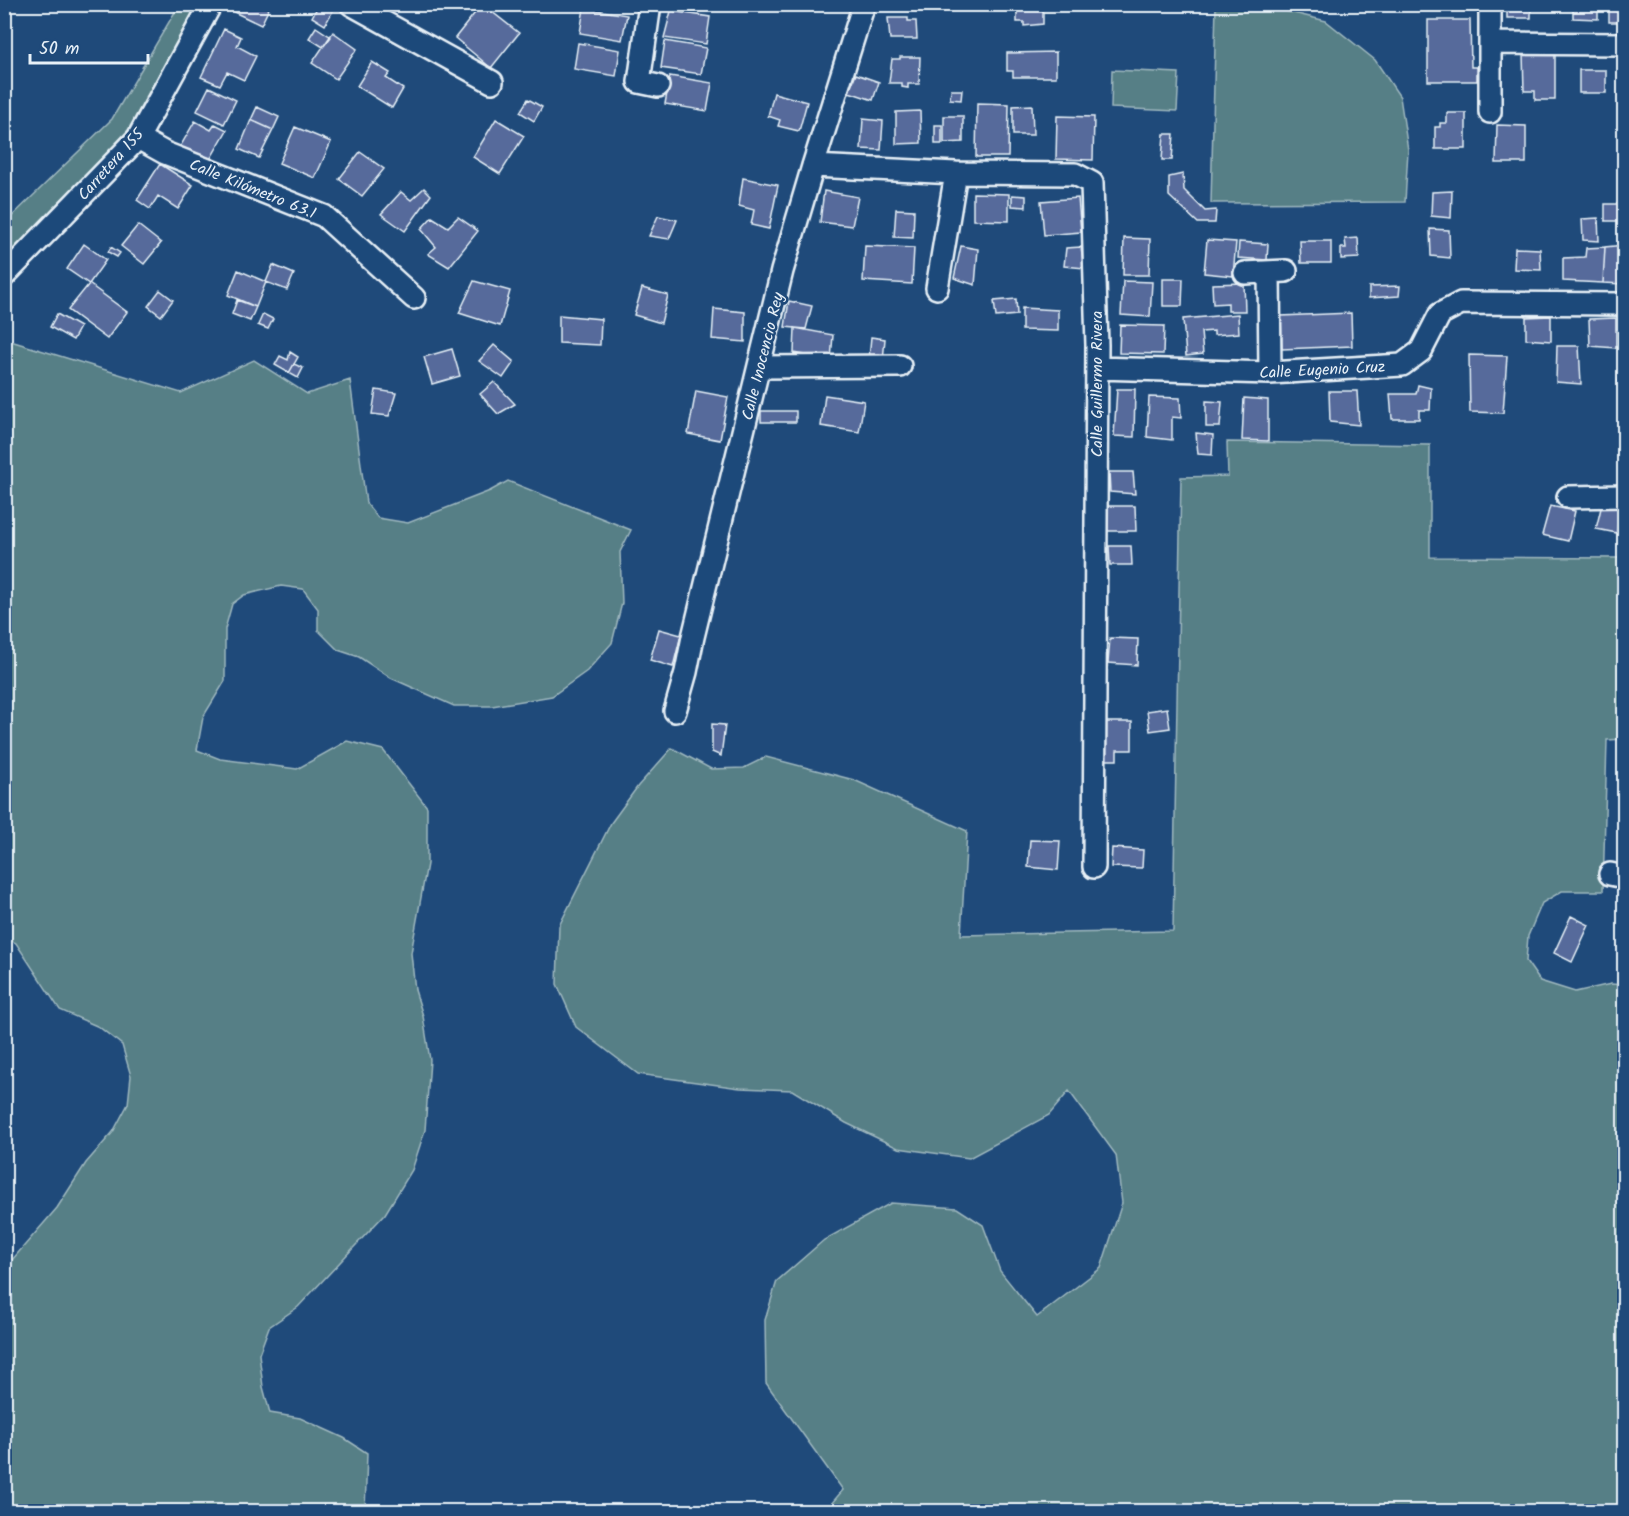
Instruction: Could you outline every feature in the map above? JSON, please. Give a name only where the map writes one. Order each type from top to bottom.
[{"type":"street","name":"Carretera 155","points":[[4,276],[138,138],[211,4]]},
{"type":"street","points":[[351,4],[492,82]]},
{"type":"street","points":[[650,4],[639,82],[658,86]]},
{"type":"street","name":"Calle Inocencio Rey","points":[[675,711],[782,271],[864,4]]},
{"type":"street","points":[[1490,4],[1490,112]]},
{"type":"street","points":[[1491,43],[1624,44]]},
{"type":"street","name":"Calle Kilómetro 63.1","points":[[138,138],[165,153],[324,216],[414,298]]},
{"type":"street","name":"Calle Guillermo Rivera","points":[[813,166],[956,173],[1075,174],[1092,183],[1097,368],[1094,867]]},
{"type":"street","points":[[937,288],[956,173]]},
{"type":"street","points":[[1245,273],[1278,272],[1270,373]]},
{"type":"street","name":"Calle Eugenio Cruz","points":[[1097,368],[1270,373],[1402,365],[1421,351],[1440,314],[1461,303],[1624,304]]},
{"type":"street","points":[[759,367],[900,366]]},
{"type":"street","points":[[1568,496],[1624,496]]},
{"type":"green space","points":[[179,5],[197,5],[128,130],[5,263],[5,223],[112,119]]},
{"type":"green space","points":[[1216,5],[1265,6],[1326,21],[1375,60],[1400,97],[1408,150],[1405,202],[1211,203]]},
{"type":"green space","points":[[1112,70],[1179,73],[1177,111],[1111,108]]},
{"type":"green space","points":[[4,339],[181,393],[254,360],[307,394],[350,380],[366,503],[378,518],[408,523],[490,491],[508,481],[631,530],[620,552],[622,603],[612,643],[587,671],[552,696],[492,706],[454,706],[391,678],[359,657],[338,650],[318,630],[318,609],[303,589],[281,586],[244,595],[232,604],[225,629],[225,681],[203,717],[197,750],[220,759],[297,769],[347,741],[383,750],[427,807],[427,864],[411,953],[415,990],[423,1016],[430,1060],[425,1130],[412,1170],[385,1214],[298,1307],[269,1327],[259,1354],[263,1387],[270,1413],[300,1418],[344,1438],[367,1453],[365,1511],[5,1511],[5,1268],[57,1208],[86,1163],[113,1132],[128,1104],[131,1076],[122,1045],[99,1027],[60,1010],[16,943],[5,937]]},
{"type":"green space","points":[[1227,442],[1430,445],[1430,557],[1624,558],[1624,739],[1607,740],[1603,891],[1562,891],[1542,903],[1528,936],[1526,961],[1540,981],[1575,992],[1611,984],[1624,985],[1624,1511],[825,1511],[843,1490],[766,1383],[765,1320],[777,1281],[824,1240],[891,1203],[957,1208],[983,1225],[1000,1271],[1037,1317],[1101,1268],[1122,1203],[1116,1155],[1069,1091],[1049,1115],[969,1158],[898,1148],[846,1123],[792,1090],[740,1088],[638,1074],[576,1027],[557,984],[559,926],[611,823],[638,786],[672,748],[711,769],[744,768],[766,757],[854,780],[967,831],[961,935],[1173,931],[1181,477],[1228,476]]},
{"type":"building","points":[[237,4],[271,4],[261,25],[234,12]]},
{"type":"building","points":[[319,4],[330,4],[335,7],[325,25],[312,17]]},
{"type":"building","points":[[482,4],[519,33],[491,68],[455,38]]},
{"type":"building","points":[[1017,4],[1031,7],[1031,4],[1043,4],[1043,24],[1024,26],[1024,22],[1017,22]]},
{"type":"building","points":[[1507,4],[1531,4],[1531,18],[1507,18]]},
{"type":"building","points":[[1573,4],[1598,4],[1598,19],[1573,18]]},
{"type":"building","points":[[1609,4],[1624,4],[1624,22],[1609,22]]},
{"type":"building","points":[[584,8],[627,15],[622,40],[580,33]]},
{"type":"building","points":[[671,11],[710,17],[706,44],[664,38]]},
{"type":"building","points":[[888,18],[908,18],[908,21],[916,21],[917,39],[890,39]]},
{"type":"building","points":[[1428,20],[1470,20],[1471,67],[1477,67],[1477,81],[1428,81]]},
{"type":"building","points":[[316,27],[331,37],[323,47],[309,38]]},
{"type":"building","points":[[224,29],[241,37],[237,46],[256,56],[244,80],[227,72],[220,85],[201,77]]},
{"type":"building","points":[[333,32],[357,49],[336,79],[312,63]]},
{"type":"building","points":[[665,41],[706,48],[701,74],[661,68]]},
{"type":"building","points":[[578,43],[620,50],[616,76],[574,69]]},
{"type":"building","points":[[1056,52],[1056,77],[1013,77],[1013,71],[1007,71],[1007,53]]},
{"type":"building","points":[[1523,53],[1555,53],[1555,100],[1535,100],[1535,91],[1524,91]]},
{"type":"building","points":[[900,57],[920,57],[919,84],[908,84],[908,88],[902,87],[902,83],[889,83],[892,59],[900,59]]},
{"type":"building","points":[[372,62],[390,73],[386,78],[403,89],[392,108],[357,86]]},
{"type":"building","points":[[1579,70],[1606,70],[1606,93],[1579,93]]},
{"type":"building","points":[[856,74],[879,82],[873,100],[849,92]]},
{"type":"building","points":[[670,76],[712,83],[707,111],[665,104]]},
{"type":"building","points":[[209,87],[236,100],[224,124],[197,111]]},
{"type":"building","points":[[951,90],[962,90],[961,100],[950,99]]},
{"type":"building","points":[[774,93],[807,102],[799,131],[778,126],[780,120],[768,116]]},
{"type":"building","points":[[528,99],[542,107],[534,121],[520,112]]},
{"type":"building","points":[[977,103],[1009,104],[1008,157],[976,157]]},
{"type":"building","points":[[1032,105],[1033,135],[1013,135],[1013,106]]},
{"type":"building","points":[[257,107],[279,117],[273,130],[251,120]]},
{"type":"building","points":[[920,111],[921,143],[896,144],[896,112]]},
{"type":"building","points":[[1447,113],[1466,113],[1466,149],[1435,149],[1435,127],[1440,127],[1440,123],[1447,123]]},
{"type":"building","points":[[944,116],[963,116],[963,142],[944,143]]},
{"type":"building","points":[[1057,116],[1094,117],[1093,160],[1056,159]]},
{"type":"building","points":[[496,119],[524,136],[500,174],[473,157]]},
{"type":"building","points":[[863,119],[883,121],[881,150],[861,149]]},
{"type":"building","points":[[251,120],[273,130],[259,158],[239,149]]},
{"type":"building","points":[[195,121],[211,130],[215,124],[227,130],[208,163],[180,147]]},
{"type":"building","points":[[935,125],[942,125],[942,144],[935,144]]},
{"type":"building","points":[[1497,125],[1526,126],[1526,163],[1496,163]]},
{"type":"building","points":[[295,127],[331,142],[315,178],[279,163]]},
{"type":"building","points":[[1164,134],[1174,134],[1172,160],[1162,160]]},
{"type":"building","points":[[360,152],[384,169],[362,196],[339,179]]},
{"type":"building","points":[[160,164],[193,185],[178,209],[158,196],[150,209],[137,200]]},
{"type":"building","points":[[1183,174],[1184,190],[1205,211],[1216,210],[1215,223],[1198,223],[1169,196],[1169,177]]},
{"type":"building","points":[[743,178],[778,185],[769,229],[751,225],[754,210],[739,206]]},
{"type":"building","points":[[424,188],[431,195],[405,231],[381,214],[401,192],[411,200]]},
{"type":"building","points":[[824,191],[858,197],[852,226],[820,222]]},
{"type":"building","points":[[1452,191],[1451,218],[1431,216],[1432,192]]},
{"type":"building","points":[[973,193],[1009,194],[1009,221],[973,220]]},
{"type":"building","points":[[1012,195],[1026,196],[1026,207],[1012,206]]},
{"type":"building","points":[[1078,198],[1081,232],[1044,235],[1041,201]]},
{"type":"building","points":[[1605,204],[1624,204],[1624,221],[1605,221]]},
{"type":"building","points":[[896,209],[914,210],[913,238],[894,237]]},
{"type":"building","points":[[658,216],[677,220],[669,239],[649,236]]},
{"type":"building","points":[[432,217],[448,227],[458,217],[478,231],[449,267],[428,254],[436,247],[421,229]]},
{"type":"building","points":[[1598,218],[1599,241],[1583,240],[1582,219]]},
{"type":"building","points":[[138,225],[161,243],[144,264],[121,246]]},
{"type":"building","points":[[1430,229],[1449,230],[1450,258],[1431,256]]},
{"type":"building","points":[[1124,238],[1150,239],[1149,275],[1123,275]]},
{"type":"building","points":[[1358,238],[1359,258],[1341,259],[1341,248],[1346,248],[1345,239]]},
{"type":"building","points":[[1207,240],[1236,242],[1233,276],[1204,273]]},
{"type":"building","points":[[1300,241],[1331,241],[1331,263],[1301,263]]},
{"type":"building","points":[[1239,242],[1268,244],[1267,260],[1238,258]]},
{"type":"building","points":[[84,244],[106,260],[89,284],[67,269]]},
{"type":"building","points":[[1624,245],[1624,284],[1603,283],[1605,247]]},
{"type":"building","points":[[865,246],[914,248],[912,284],[863,281]]},
{"type":"building","points":[[961,246],[978,249],[975,285],[954,278]]},
{"type":"building","points":[[111,247],[120,253],[117,257],[108,252]]},
{"type":"building","points":[[1081,247],[1084,268],[1064,266],[1066,248]]},
{"type":"building","points":[[1605,247],[1603,283],[1563,281],[1563,258],[1585,257],[1586,248]]},
{"type":"building","points":[[1515,248],[1540,249],[1541,270],[1514,269]]},
{"type":"building","points":[[273,265],[294,274],[287,290],[266,282]]},
{"type":"building","points":[[238,270],[266,282],[256,307],[228,295]]},
{"type":"building","points":[[1163,279],[1183,279],[1182,306],[1163,306]]},
{"type":"building","points":[[474,281],[510,291],[500,326],[459,313]]},
{"type":"building","points":[[1123,281],[1152,282],[1150,317],[1121,315]]},
{"type":"building","points":[[1244,283],[1245,311],[1228,311],[1228,303],[1213,304],[1212,284]]},
{"type":"building","points":[[89,284],[127,312],[107,339],[68,310]]},
{"type":"building","points":[[1400,286],[1399,296],[1369,298],[1369,287]]},
{"type":"building","points":[[642,288],[668,295],[661,323],[634,315]]},
{"type":"building","points":[[160,290],[173,300],[161,316],[148,306]]},
{"type":"building","points":[[1016,299],[1017,315],[996,317],[994,301]]},
{"type":"building","points":[[237,300],[256,307],[250,321],[232,314]]},
{"type":"building","points":[[789,301],[812,306],[806,329],[785,327]]},
{"type":"building","points":[[1022,308],[1058,310],[1058,331],[1022,330]]},
{"type":"building","points":[[714,309],[745,312],[745,342],[712,339]]},
{"type":"building","points":[[1351,313],[1352,346],[1282,349],[1281,316]]},
{"type":"building","points":[[57,314],[80,327],[73,340],[50,327]]},
{"type":"building","points":[[263,314],[273,319],[268,329],[258,325]]},
{"type":"building","points":[[1238,314],[1239,333],[1214,335],[1214,331],[1201,332],[1203,354],[1186,356],[1183,319]]},
{"type":"building","points":[[559,315],[601,319],[600,345],[559,343]]},
{"type":"building","points":[[1551,316],[1551,341],[1526,339],[1526,317]]},
{"type":"building","points":[[1616,318],[1616,348],[1590,346],[1589,319]]},
{"type":"building","points":[[1120,325],[1164,326],[1163,354],[1119,353]]},
{"type":"building","points":[[795,328],[833,335],[831,359],[794,353]]},
{"type":"building","points":[[871,337],[885,339],[883,360],[869,358]]},
{"type":"building","points":[[494,345],[514,362],[503,378],[479,361]]},
{"type":"building","points":[[1557,346],[1579,346],[1581,384],[1556,382]]},
{"type":"building","points":[[452,349],[460,376],[432,384],[424,357]]},
{"type":"building","points":[[1624,349],[1624,382],[1618,382],[1622,350]]},
{"type":"building","points":[[290,352],[298,357],[289,373],[275,365],[280,356],[288,360]]},
{"type":"building","points":[[1469,355],[1507,356],[1503,413],[1470,412]]},
{"type":"building","points":[[294,364],[303,368],[298,378],[289,373]]},
{"type":"building","points":[[494,382],[515,404],[498,414],[480,394]]},
{"type":"building","points":[[1418,385],[1431,388],[1430,410],[1419,410],[1419,419],[1392,419],[1390,394],[1416,394]]},
{"type":"building","points":[[1117,389],[1135,389],[1134,437],[1114,436]]},
{"type":"building","points":[[376,390],[396,393],[389,416],[372,414]]},
{"type":"building","points":[[696,391],[728,397],[720,440],[688,434]]},
{"type":"building","points":[[1329,391],[1357,391],[1359,425],[1330,422]]},
{"type":"building","points":[[825,395],[864,401],[859,432],[821,426]]},
{"type":"building","points":[[1149,397],[1180,398],[1181,418],[1172,417],[1172,440],[1147,437]]},
{"type":"building","points":[[1244,398],[1268,400],[1268,441],[1242,440]]},
{"type":"building","points":[[1206,401],[1222,402],[1220,427],[1206,427]]},
{"type":"building","points":[[761,411],[796,411],[796,422],[761,422]]},
{"type":"building","points":[[1196,433],[1213,435],[1212,455],[1198,454]]},
{"type":"building","points":[[1109,472],[1133,472],[1135,494],[1110,492]]},
{"type":"building","points":[[1102,506],[1135,506],[1136,531],[1102,531]]},
{"type":"building","points":[[1550,506],[1575,511],[1568,541],[1542,535]]},
{"type":"building","points":[[1601,508],[1619,508],[1617,533],[1596,529]]},
{"type":"building","points":[[1109,546],[1131,546],[1132,565],[1110,565]]},
{"type":"building","points":[[659,629],[681,635],[673,667],[650,660]]},
{"type":"building","points":[[1110,638],[1138,639],[1137,665],[1108,663]]},
{"type":"building","points":[[1167,708],[1170,728],[1150,731],[1147,711]]},
{"type":"building","points":[[1103,722],[1132,722],[1132,750],[1117,750],[1117,760],[1103,760]]},
{"type":"building","points":[[712,724],[725,725],[721,756],[712,752]]},
{"type":"building","points":[[1030,840],[1060,841],[1058,870],[1028,867]]},
{"type":"building","points":[[1112,848],[1143,850],[1142,868],[1111,867]]},
{"type":"building","points":[[1571,916],[1589,925],[1572,962],[1554,953]]}]
